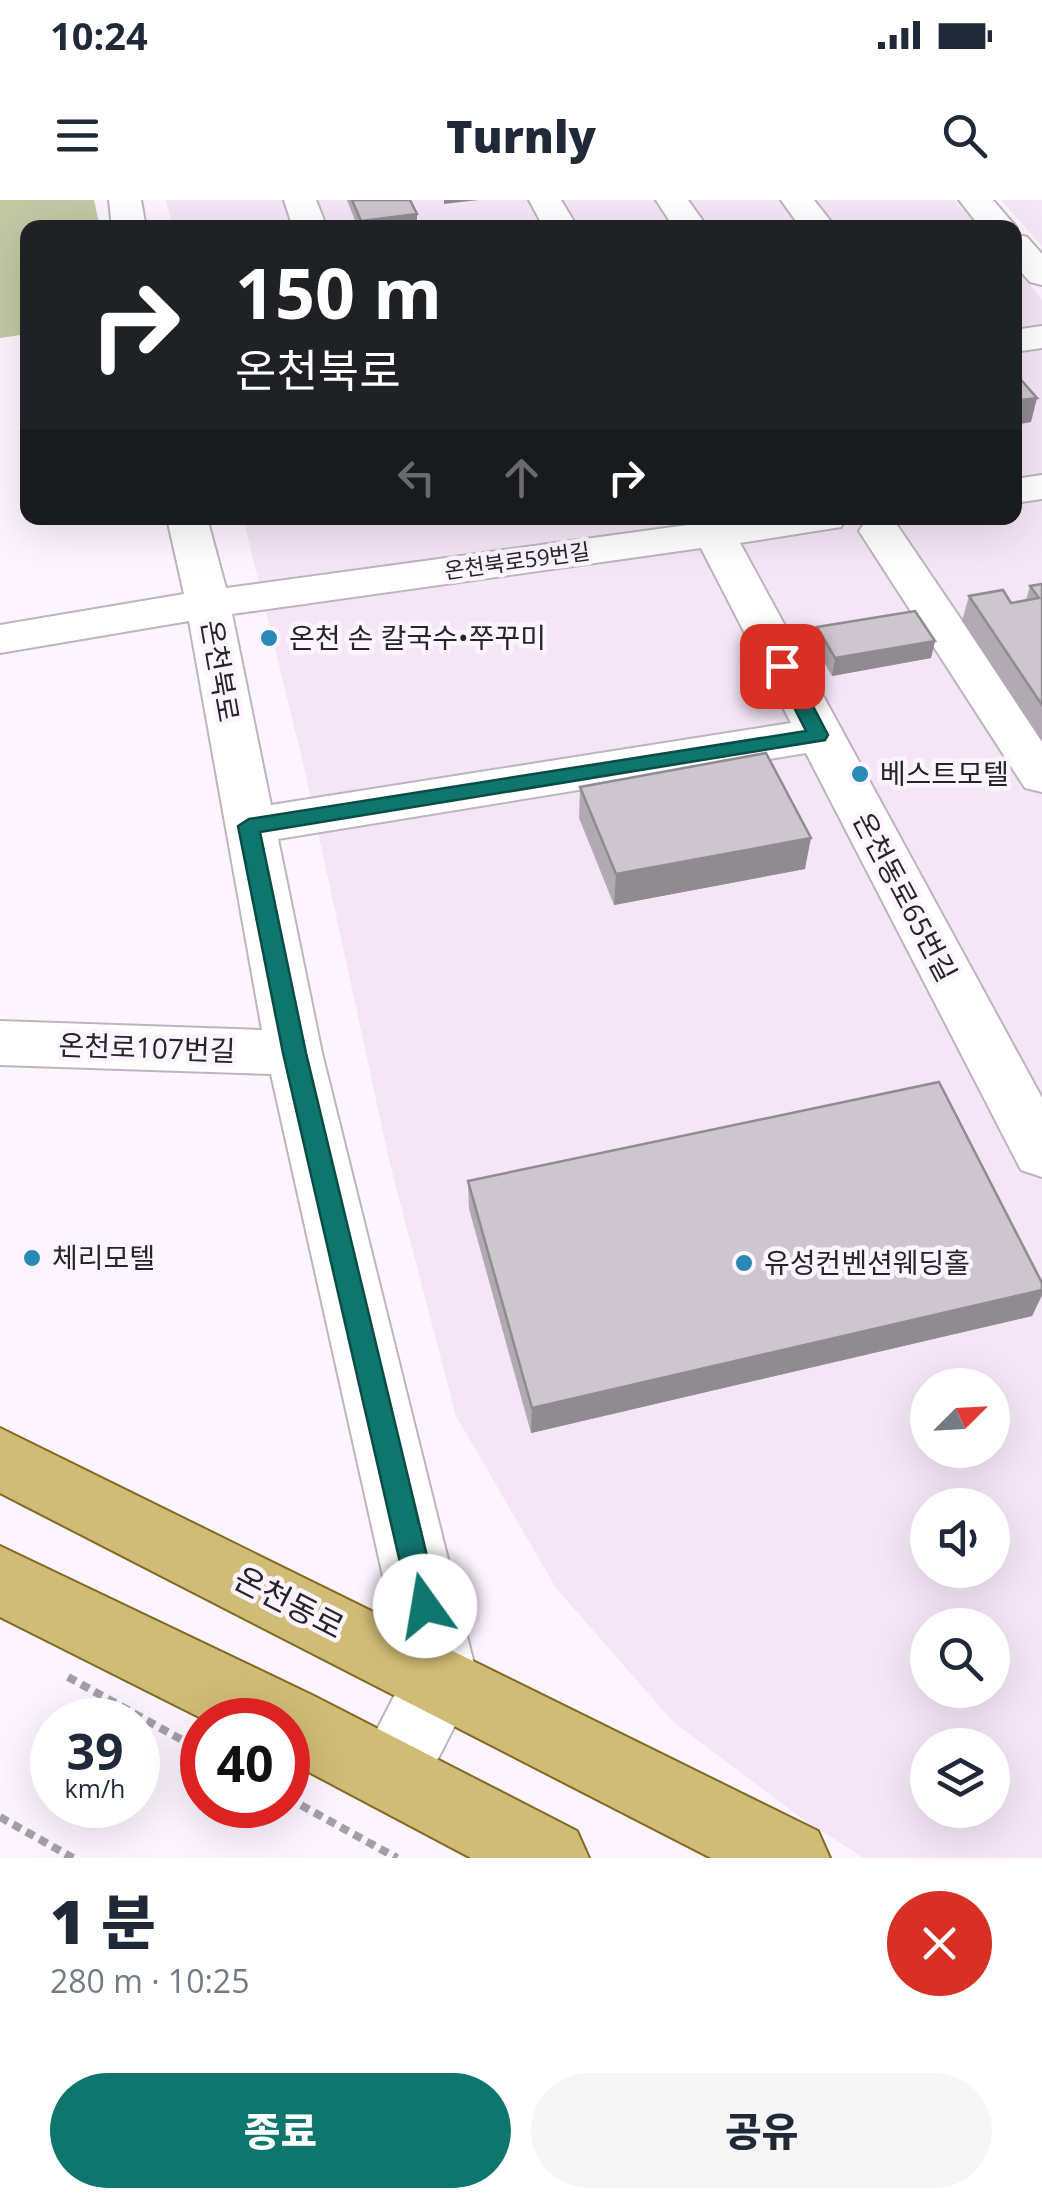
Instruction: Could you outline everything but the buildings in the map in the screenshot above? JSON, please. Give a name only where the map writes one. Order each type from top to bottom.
[{"type":"main road","name":"온천동로","points":[[0,1459],[791,1858]]},
{"type":"main road","points":[[0,1580],[239,1698]]},
{"type":"main road","points":[[310,1734],[550,1858]]},
{"type":"street","points":[[797,200],[813,220]]},
{"type":"street","points":[[975,200],[993,220]]},
{"type":"street","points":[[1022,252],[1042,274]]},
{"type":"street","name":"온천북로","points":[[189,525],[208,604],[294,1053],[442,1680]]},
{"type":"street","name":"온천북로59번길","points":[[0,639],[208,604],[774,525]]},
{"type":"street","points":[[880,530],[1042,776]]},
{"type":"street","name":"온천동로65번길","points":[[714,533],[1042,1154]]},
{"type":"street","points":[[249,826],[818,735]]},
{"type":"street","name":"온천로107번길","points":[[0,1043],[294,1053]]},
{"type":"street","points":[[391,1774],[442,1680]]},
{"type":"path","points":[[50,1668],[180,1739]]},
{"type":"path","points":[[310,1810],[397,1858]]},
{"type":"path","points":[[0,1817],[73,1858]]},
{"type":"shaded area","points":[[166,200],[954,200],[973,220],[171,220]]},
{"type":"shaded area","points":[[1001,200],[1042,200],[1042,246],[1022,220]]},
{"type":"shaded area","points":[[1022,276],[1042,299],[1042,1858],[864,1858],[801,1818],[673,1722],[556,1588],[456,1416],[390,1164],[303,763],[245,525],[1022,525]]},
{"type":"green space","points":[[0,200],[94,200],[98,220],[20,220],[20,335],[0,338]]},
{"type":"place","name":"온천 손 칼국수•쭈꾸미","points":[[269,638]]},
{"type":"place","name":"베스트모텔","points":[[860,774]]},
{"type":"place","name":"체리모텔","points":[[32,1258]]},
{"type":"place","name":"유성컨벤션웨딩홀","points":[[744,1263]]},
{"type":"route","points":[[425,1606],[294,1053],[249,826],[818,735],[782,666]]}]
